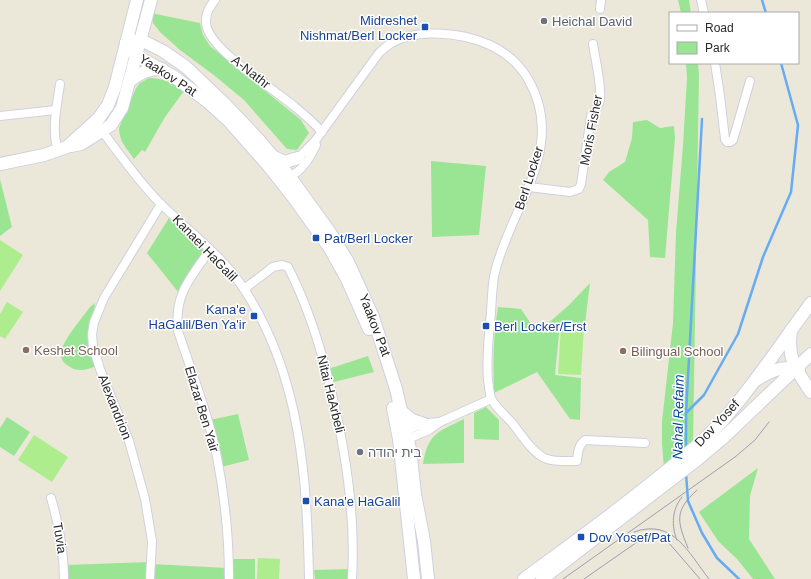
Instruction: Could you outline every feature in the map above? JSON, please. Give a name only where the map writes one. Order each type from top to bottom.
[{"type":"main road","points":[[0,164],[31,158],[81,144],[99,127],[111,97],[137,0]]},
{"type":"main road","points":[[99,127],[111,125],[122,108],[131,80],[151,0]]},
{"type":"main road","points":[[146,21],[154,39],[163,51]]},
{"type":"main road","name":"Yaakov Pat","points":[[414,579],[404,436],[402,412],[383,346],[373,317],[358,282],[329,231],[285,175],[248,143],[208,102],[185,83],[137,56],[126,43],[141,40],[163,51],[186,67],[244,123],[274,157],[285,175],[326,242],[340,264],[368,328],[385,375],[404,436],[424,541],[428,579]]},
{"type":"main road","points":[[131,80],[147,70],[164,70]]},
{"type":"main road","points":[[274,157],[285,162],[298,158]]},
{"type":"main road","name":"Dov Yosef","points":[[695,454],[754,382],[811,303]]},
{"type":"main road","points":[[792,329],[790,354],[796,369],[811,392]]},
{"type":"main road","name":"Dov Yosef","points":[[542,579],[695,454],[723,438],[811,354]]},
{"type":"main road","points":[[754,382],[778,370],[786,368],[796,369],[811,379]]},
{"type":"main road","points":[[402,412],[412,420],[424,424]]},
{"type":"main road","name":"Dov Yosef","points":[[524,579],[617,510],[660,482]]},
{"type":"street","name":"A-Nathr","points":[[215,0],[208,11],[206,19],[207,28],[212,38],[222,50],[248,72],[295,107],[322,132]]},
{"type":"street","points":[[600,10],[601,0]]},
{"type":"street","points":[[701,0],[704,12]]},
{"type":"street","name":"Berl Locker","points":[[285,175],[298,158],[308,150],[322,132],[369,65],[379,53],[392,42],[405,37],[434,34],[454,34],[490,44],[512,58],[526,76],[536,94],[542,119],[541,150],[529,187],[500,254],[495,273],[487,359],[491,399]]},
{"type":"street","name":"Moris Fisher","points":[[529,187],[570,192],[579,189],[591,116],[597,109],[600,100],[593,44]]},
{"type":"street","points":[[715,64],[725,140],[727,142],[733,140],[750,81]]},
{"type":"street","points":[[60,84],[54,126],[55,141],[63,149]]},
{"type":"street","points":[[0,116],[56,110]]},
{"type":"street","name":"Kanaei HaGalil","points":[[99,127],[138,179],[161,204],[210,250],[244,289],[272,341],[289,387],[297,423],[305,492],[309,579]]},
{"type":"street","name":"Berl Locker","points":[[285,175],[302,167],[310,157],[322,132]]},
{"type":"street","name":"Alexandrion","points":[[150,579],[152,541],[145,499],[129,441],[93,347],[92,334],[94,322],[104,298],[161,204]]},
{"type":"street","name":"Elazar Ben Yair","points":[[210,250],[187,282],[182,292],[177,312],[177,323],[178,331],[203,407],[216,456],[228,530],[229,579]]},
{"type":"street","name":"Nitai HaArbeli","points":[[244,289],[273,267],[282,265],[288,268],[307,311],[328,376],[345,450],[352,508],[352,579]]},
{"type":"street","points":[[404,436],[428,430],[440,422],[491,399],[534,450],[545,459],[554,461],[577,461],[578,449],[585,440],[645,443]]},
{"type":"street","points":[[404,436],[424,424],[440,422]]},
{"type":"street","name":"Tuvia","points":[[51,498],[63,552],[64,579]]},
{"type":"green space","points":[[678,0],[689,0],[691,12],[681,12]]},
{"type":"green space","points":[[151,13],[200,23],[203,35],[210,46],[301,120],[309,133],[297,150],[287,149],[244,100],[180,50],[160,32],[153,23]]},
{"type":"green space","points":[[686,64],[698,64],[693,446],[664,469],[662,421],[673,323],[676,232],[687,78]]},
{"type":"green space","points":[[149,78],[159,79],[184,91],[165,117],[145,152],[142,150],[134,159],[120,137],[119,128],[136,88],[140,83]]},
{"type":"green space","points":[[647,120],[660,128],[674,126],[675,138],[665,258],[650,257],[648,220],[603,180],[609,172],[625,162],[632,138],[633,122]]},
{"type":"green space","points":[[431,161],[486,166],[479,235],[432,237]]},
{"type":"green space","points":[[0,179],[12,227],[0,236]]},
{"type":"green space","points":[[169,218],[205,252],[179,293],[147,253]]},
{"type":"green space","points":[[0,240],[23,255],[0,291]]},
{"type":"green space","points":[[590,283],[585,324],[560,323],[555,375],[581,378],[580,420],[570,419],[537,372],[494,393],[494,350],[498,307],[521,309],[537,333],[569,305]]},
{"type":"green space","points":[[7,302],[23,312],[5,339],[0,336],[0,314]]},
{"type":"green space","points":[[95,303],[94,311],[97,366],[85,370],[71,368],[63,361],[61,356],[64,344],[72,330],[90,307]]},
{"type":"green space","points":[[561,326],[584,327],[581,375],[558,374]]},
{"type":"green space","points":[[368,356],[374,372],[330,383],[328,369]]},
{"type":"green space","points":[[486,407],[499,420],[499,440],[474,439],[474,413]]},
{"type":"green space","points":[[238,414],[249,460],[221,467],[210,420]]},
{"type":"green space","points":[[7,417],[30,432],[14,456],[0,447],[0,428]]},
{"type":"green space","points":[[464,419],[464,463],[423,464],[425,454],[431,440],[447,427]]},
{"type":"green space","points":[[34,435],[68,457],[52,482],[18,460]]},
{"type":"green space","points":[[758,468],[750,496],[749,539],[775,579],[753,579],[737,559],[718,541],[699,512]]},
{"type":"green space","points":[[258,558],[280,559],[279,579],[257,579]]},
{"type":"green space","points":[[233,559],[255,559],[255,579],[233,579]]},
{"type":"green space","points":[[148,562],[147,579],[67,579],[67,565]]},
{"type":"green space","points":[[152,564],[227,568],[226,579],[151,579]]},
{"type":"green space","points":[[350,569],[349,579],[315,579],[314,570]]},
{"type":"waterway","points":[[762,0],[766,12]]},
{"type":"waterway","points":[[686,413],[704,395],[738,334],[763,257],[791,192],[798,125],[781,64]]},
{"type":"waterway","name":"Nahal Refaim","points":[[686,450],[686,413],[702,119]]},
{"type":"waterway","name":"Nahal Refaim","points":[[686,473],[688,501],[702,533],[717,558],[739,579]]},
{"type":"tram line","points":[[563,579],[735,457],[755,440],[769,422]]},
{"type":"tram line","points":[[688,548],[680,523],[681,510],[684,504],[697,490]]},
{"type":"tram line","points":[[677,540],[673,523],[674,512],[682,497]]},
{"type":"tram line","points":[[634,532],[648,529],[659,530],[669,534],[678,540],[709,579]]},
{"type":"tram line","points":[[584,579],[640,540],[654,536],[659,537],[669,543],[700,579]]},
{"type":"place","name":"Heichal David","points":[[544,21]]},
{"type":"place","name":"Midreshet Nishmat/Berl Locker","points":[[425,27]]},
{"type":"place","name":"Pat/Berl Locker","points":[[316,238]]},
{"type":"place","name":"Kana'e HaGalil/Ben Ya'ir","points":[[254,316]]},
{"type":"place","name":"Berl Locker/Erst","points":[[486,326]]},
{"type":"place","name":"Keshet School","points":[[26,350]]},
{"type":"place","name":"Bilingual School","points":[[623,351]]},
{"type":"place","name":"בית יהודה","points":[[360,452]]},
{"type":"place","name":"Kana'e HaGalil","points":[[306,501]]},
{"type":"place","name":"Dov Yosef/Pat","points":[[581,537]]}]
